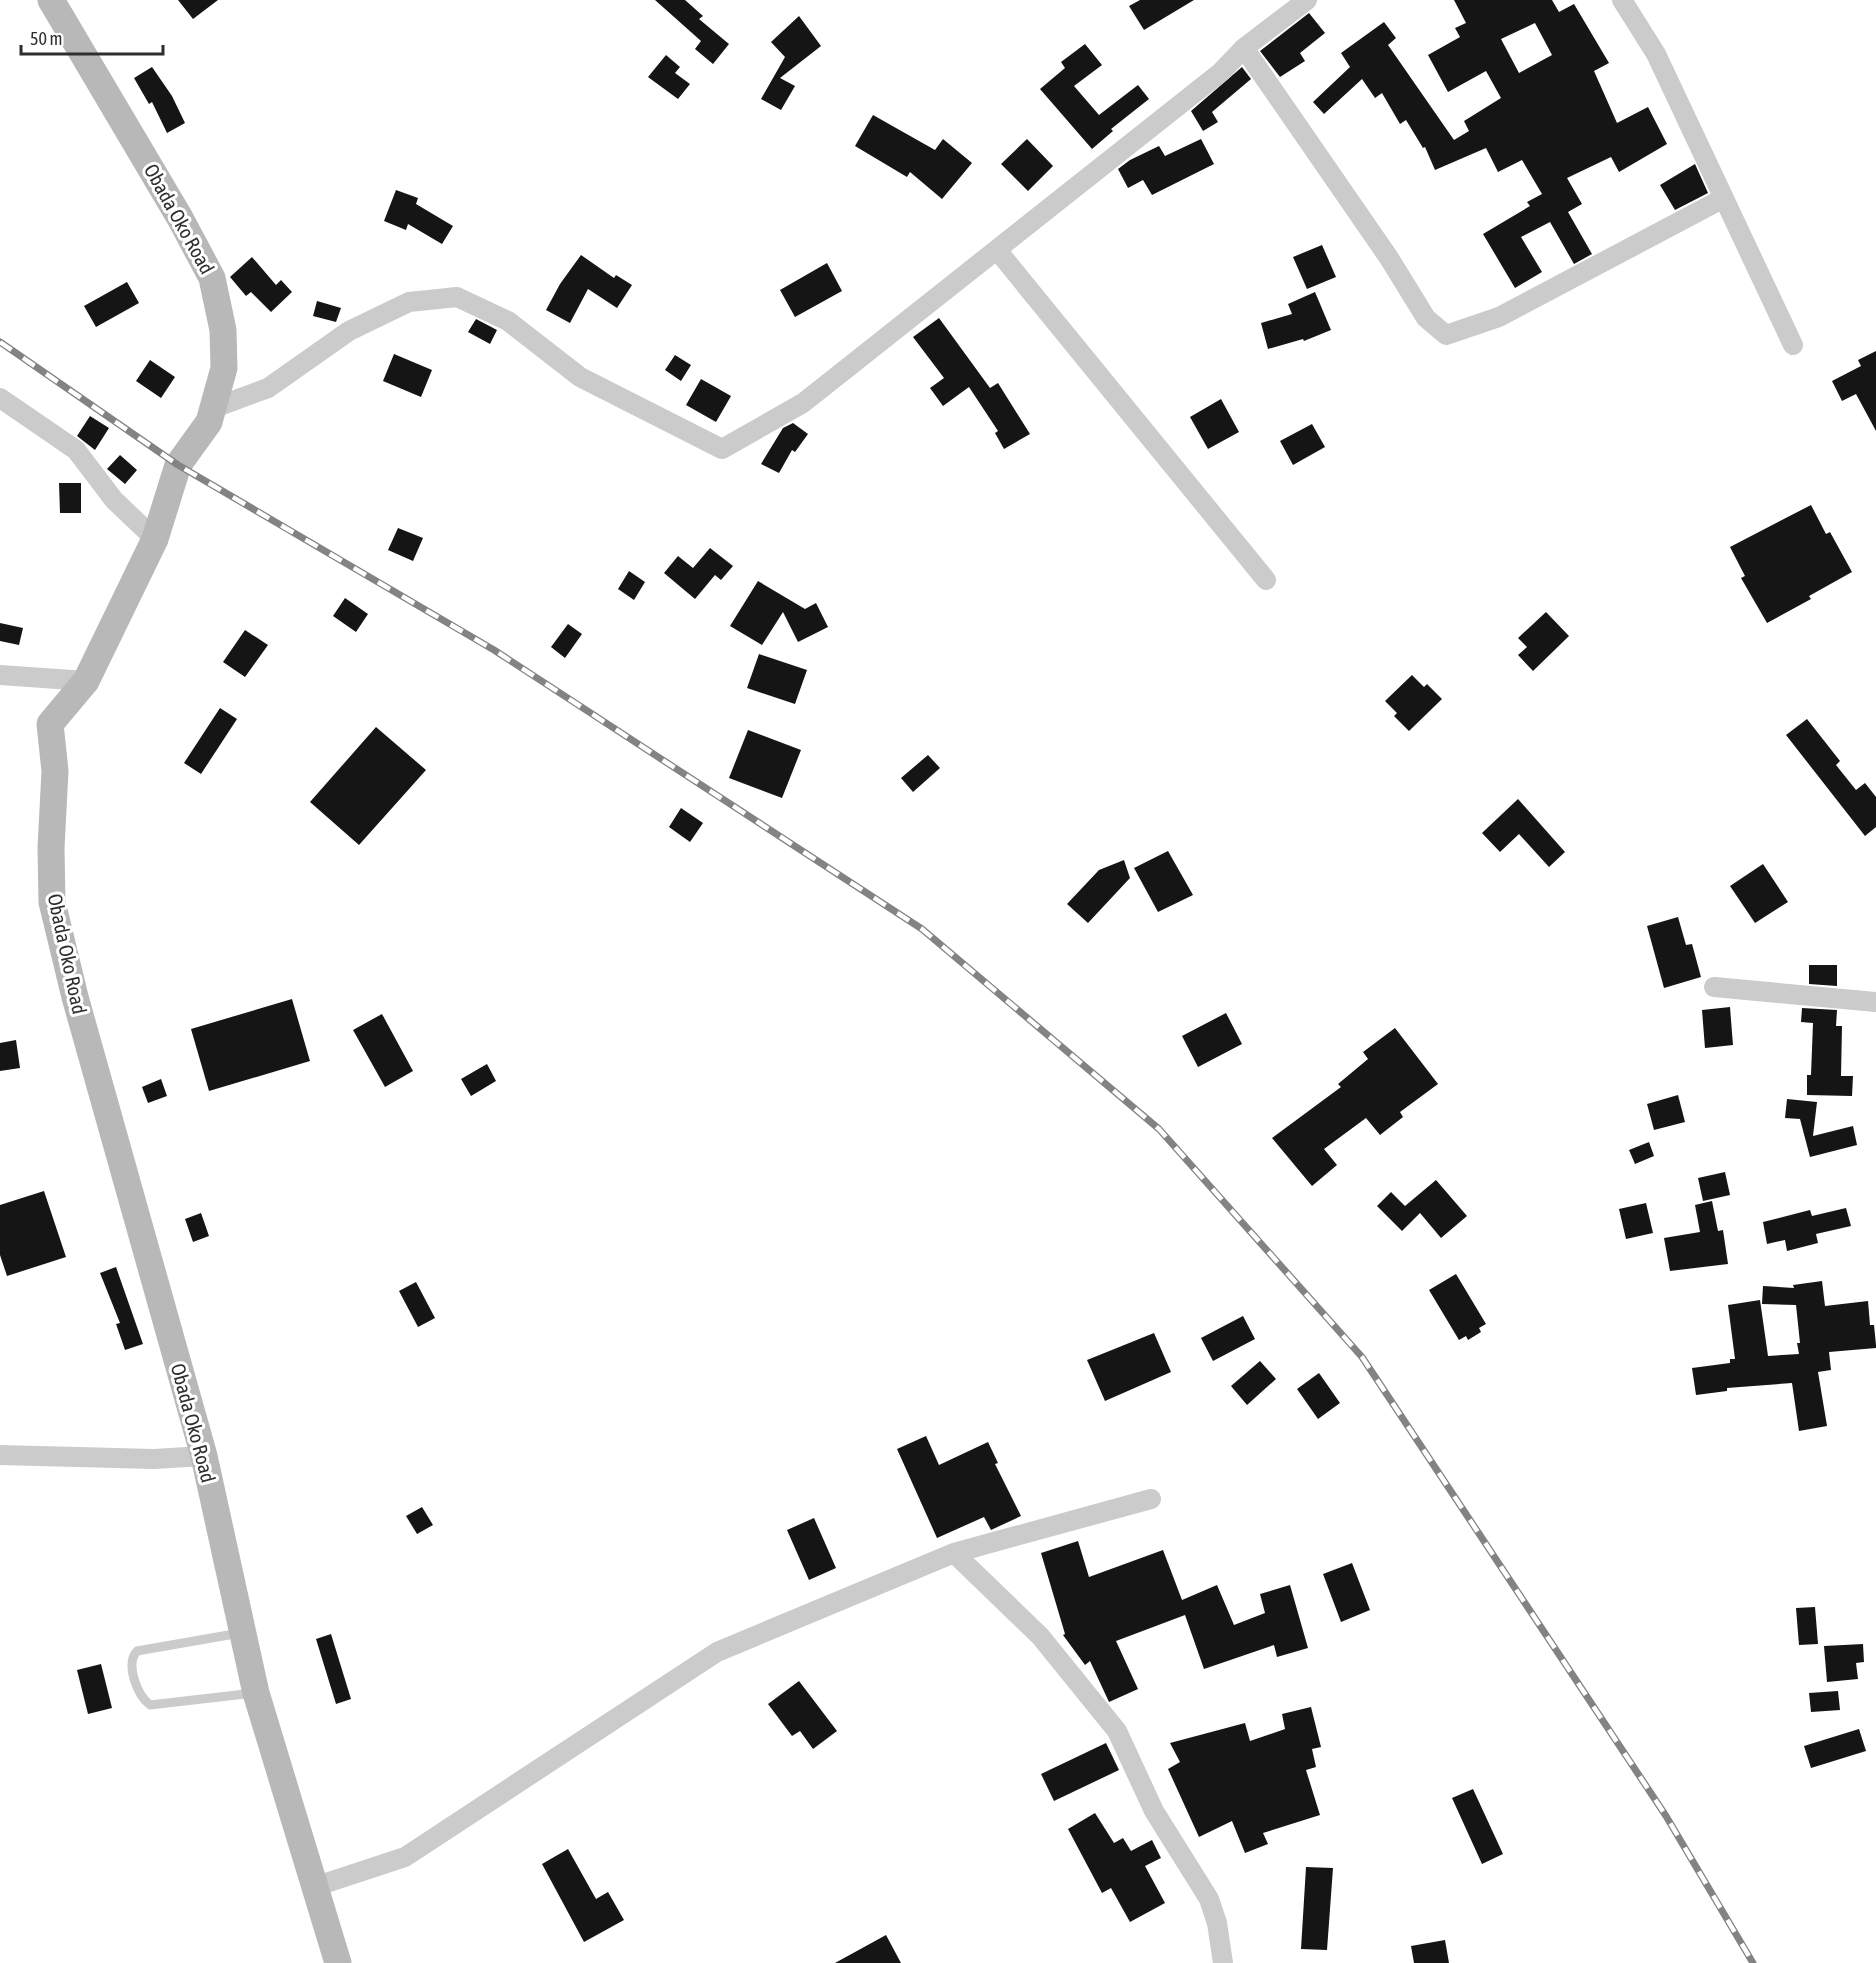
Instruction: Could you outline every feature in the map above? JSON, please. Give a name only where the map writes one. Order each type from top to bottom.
[{"type":"main road","name":"Obada Oko Road","points":[[51,0],[180,218],[212,278],[223,330],[224,368],[209,422],[178,465],[155,539],[86,681],[50,724],[55,771],[51,848],[52,902],[75,997],[204,1456],[256,1693],[338,1963]]},
{"type":"street","points":[[214,408],[268,388],[349,331],[409,302],[457,297],[508,321],[580,377],[722,449],[803,404],[1221,72],[1244,48],[1307,0]]},
{"type":"street","points":[[1622,0],[1633,14],[1656,54],[1793,345]]},
{"type":"street","points":[[1244,48],[1389,258],[1426,318],[1446,335],[1499,317],[1724,198]]},
{"type":"street","points":[[997,250],[1266,580]]},
{"type":"street","points":[[0,398],[76,450],[114,500],[155,539]]},
{"type":"street","points":[[0,675],[86,681]]},
{"type":"street","points":[[1714,987],[1876,1002]]},
{"type":"street","points":[[0,1455],[154,1459],[204,1456]]},
{"type":"street","points":[[316,1886],[405,1857],[717,1652],[954,1553],[1151,1499]]},
{"type":"street","points":[[954,1553],[1040,1636],[1117,1731],[1154,1811],[1209,1899],[1217,1923],[1223,1963]]},
{"type":"lane","points":[[242,1633],[137,1651],[132,1661],[139,1694],[150,1705],[256,1693]]},
{"type":"building","points":[[178,0],[218,0],[193,19]]},
{"type":"building","points":[[655,0],[685,0],[703,16],[699,19],[729,44],[713,64],[695,49],[701,41]]},
{"type":"building","points":[[1140,0],[1194,0],[1144,30],[1129,6]]},
{"type":"building","points":[[1454,0],[1552,0],[1559,12],[1574,4],[1609,63],[1594,71],[1617,123],[1648,107],[1667,144],[1619,172],[1611,157],[1567,178],[1582,204],[1568,212],[1592,254],[1574,264],[1550,222],[1521,237],[1542,272],[1515,288],[1483,234],[1530,206],[1527,202],[1542,194],[1522,160],[1498,172],[1486,148],[1435,170],[1425,147],[1423,148],[1406,120],[1400,124],[1382,93],[1375,98],[1362,79],[1324,114],[1313,102],[1350,67],[1341,53],[1384,22],[1396,38],[1388,45],[1454,140],[1469,131],[1464,121],[1501,98],[1486,71],[1448,92],[1428,55],[1460,37],[1455,28],[1466,23]],"holes":[[[1535,23],[1552,55],[1519,73],[1501,39]]]},
{"type":"building","points":[[1309,13],[1325,33],[1300,53],[1305,61],[1280,77],[1260,51]]},
{"type":"building","points":[[799,16],[821,46],[780,78],[795,86],[781,110],[761,99],[785,57],[771,42]]},
{"type":"building","points":[[1085,44],[1102,65],[1074,86],[1099,115],[1138,85],[1149,99],[1111,129],[1113,131],[1092,149],[1040,89],[1065,68],[1061,62]]},
{"type":"building","points":[[666,55],[680,67],[675,73],[690,84],[678,99],[648,77]]},
{"type":"building","points":[[152,67],[172,96],[185,123],[167,133],[152,102],[149,104],[134,78]]},
{"type":"building","points":[[1242,67],[1251,79],[1212,112],[1218,122],[1203,131],[1191,111]]},
{"type":"building","points":[[873,115],[935,150],[943,139],[972,163],[942,199],[910,172],[907,177],[855,146]]},
{"type":"building","points":[[1027,139],[1053,166],[1028,191],[1001,164]]},
{"type":"building","points":[[1201,139],[1214,164],[1152,195],[1143,180],[1128,188],[1118,169],[1130,160],[1159,146],[1165,156]]},
{"type":"building","points":[[1695,164],[1708,193],[1675,210],[1660,185]]},
{"type":"building","points":[[396,190],[418,198],[416,204],[453,226],[442,244],[408,224],[406,230],[384,221]]},
{"type":"building","points":[[1322,245],[1336,277],[1307,289],[1293,257]]},
{"type":"building","points":[[581,255],[614,278],[616,275],[632,285],[617,308],[588,289],[570,323],[546,310],[560,284]]},
{"type":"building","points":[[252,257],[276,285],[281,280],[292,292],[271,312],[251,292],[246,296],[230,277]]},
{"type":"building","points":[[827,263],[842,291],[795,317],[780,290]]},
{"type":"building","points":[[127,282],[139,303],[96,327],[84,306]]},
{"type":"building","points":[[1315,292],[1331,330],[1304,341],[1303,339],[1268,349],[1261,323],[1292,314],[1288,304]]},
{"type":"building","points":[[317,301],[341,308],[336,322],[313,316]]},
{"type":"building","points":[[939,318],[990,388],[998,383],[1030,434],[1004,449],[995,433],[998,431],[969,387],[943,406],[930,388],[944,378],[913,337]]},
{"type":"building","points":[[476,319],[497,330],[490,344],[468,332]]},
{"type":"building","points":[[1876,351],[1876,431],[1856,394],[1842,401],[1832,381],[1861,366],[1858,360]]},
{"type":"building","points":[[394,354],[432,370],[421,397],[383,381]]},
{"type":"building","points":[[675,355],[691,365],[681,381],[665,370]]},
{"type":"building","points":[[150,360],[175,377],[161,398],[136,381]]},
{"type":"building","points":[[701,379],[731,396],[716,422],[686,405]]},
{"type":"building","points":[[1221,399],[1239,432],[1208,449],[1190,417]]},
{"type":"building","points":[[90,416],[109,428],[95,450],[77,436]]},
{"type":"building","points":[[793,423],[808,434],[795,452],[792,450],[779,473],[761,464],[783,428]]},
{"type":"building","points":[[1312,424],[1325,447],[1293,465],[1280,441]]},
{"type":"building","points":[[120,455],[137,470],[125,484],[107,469]]},
{"type":"building","points":[[59,483],[81,483],[81,513],[60,513]]},
{"type":"building","points":[[1811,505],[1826,534],[1830,532],[1852,572],[1809,596],[1811,599],[1767,623],[1741,578],[1745,576],[1730,547]]},
{"type":"building","points":[[398,528],[423,538],[413,561],[388,550]]},
{"type":"building","points":[[710,548],[733,566],[721,580],[715,575],[695,599],[664,573],[678,556],[693,568]]},
{"type":"building","points":[[629,571],[645,582],[634,600],[618,589]]},
{"type":"building","points":[[758,581],[805,609],[816,603],[828,627],[798,642],[783,612],[762,645],[730,626]]},
{"type":"building","points":[[345,598],[368,614],[356,632],[333,616]]},
{"type":"building","points":[[1546,612],[1569,636],[1533,671],[1518,655],[1527,647],[1518,638]]},
{"type":"building","points":[[0,623],[23,628],[19,645],[0,641]]},
{"type":"building","points":[[568,624],[582,634],[565,658],[551,647]]},
{"type":"building","points":[[245,630],[268,645],[245,677],[223,662]]},
{"type":"building","points":[[759,654],[807,670],[795,704],[747,688]]},
{"type":"building","points":[[1412,675],[1424,687],[1427,684],[1442,699],[1409,731],[1394,716],[1397,713],[1385,701]]},
{"type":"building","points":[[220,708],[237,719],[201,774],[184,763]]},
{"type":"building","points":[[1807,719],[1840,761],[1836,765],[1856,790],[1865,783],[1876,797],[1876,827],[1865,836],[1786,735]]},
{"type":"building","points":[[376,727],[426,770],[359,845],[310,802]]},
{"type":"building","points":[[748,730],[801,750],[782,798],[729,778]]},
{"type":"building","points":[[928,755],[940,768],[913,792],[901,778]]},
{"type":"building","points":[[1518,799],[1565,852],[1549,867],[1519,834],[1500,852],[1482,833]]},
{"type":"building","points":[[681,808],[703,823],[690,842],[669,827]]},
{"type":"building","points":[[1168,851],[1193,895],[1158,912],[1134,868]]},
{"type":"building","points":[[1124,860],[1130,878],[1088,923],[1067,904],[1099,870]]},
{"type":"building","points":[[1763,864],[1788,902],[1755,923],[1730,886]]},
{"type":"building","points":[[1678,917],[1686,945],[1692,944],[1701,977],[1664,988],[1647,926]]},
{"type":"building","points":[[1809,965],[1837,965],[1837,986],[1809,984]]},
{"type":"building","points":[[292,999],[310,1061],[209,1091],[191,1029]]},
{"type":"building","points":[[1730,1007],[1733,1045],[1705,1048],[1702,1010]]},
{"type":"building","points":[[1802,1008],[1837,1010],[1836,1026],[1842,1026],[1841,1076],[1853,1076],[1852,1096],[1807,1095],[1807,1075],[1811,1075],[1813,1023],[1801,1022]]},
{"type":"building","points":[[1226,1013],[1242,1044],[1198,1067],[1182,1036]]},
{"type":"building","points":[[382,1014],[413,1071],[385,1087],[353,1030]]},
{"type":"building","points":[[1395,1028],[1438,1084],[1400,1112],[1403,1117],[1380,1135],[1366,1118],[1324,1149],[1337,1165],[1312,1186],[1272,1138],[1341,1087],[1338,1084],[1368,1059],[1363,1052]]},
{"type":"building","points":[[16,1040],[20,1068],[0,1071],[0,1043]]},
{"type":"building","points":[[487,1064],[496,1081],[471,1096],[461,1079]]},
{"type":"building","points":[[161,1079],[167,1096],[148,1103],[142,1087]]},
{"type":"building","points":[[1678,1095],[1685,1122],[1654,1130],[1647,1104]]},
{"type":"building","points":[[1787,1099],[1817,1102],[1813,1136],[1853,1126],[1857,1145],[1810,1157],[1800,1119],[1785,1118]]},
{"type":"building","points":[[1649,1142],[1654,1156],[1635,1164],[1629,1150]]},
{"type":"building","points":[[1725,1172],[1730,1195],[1703,1201],[1698,1178]]},
{"type":"building","points":[[1436,1180],[1467,1216],[1441,1238],[1420,1213],[1402,1231],[1377,1206],[1391,1192],[1405,1206]]},
{"type":"building","points":[[44,1191],[66,1257],[7,1276],[0,1255],[0,1205]]},
{"type":"building","points":[[1712,1201],[1718,1231],[1723,1230],[1728,1264],[1670,1271],[1664,1238],[1700,1232],[1695,1205]]},
{"type":"building","points":[[1646,1203],[1653,1233],[1626,1239],[1619,1209]]},
{"type":"building","points":[[1846,1208],[1851,1226],[1816,1234],[1818,1243],[1787,1251],[1785,1240],[1767,1244],[1763,1222],[1810,1210],[1812,1216]]},
{"type":"building","points":[[201,1213],[209,1236],[193,1242],[185,1219]]},
{"type":"building","points":[[116,1267],[143,1344],[125,1350],[116,1324],[120,1323],[100,1273]]},
{"type":"building","points":[[1456,1274],[1486,1324],[1479,1328],[1481,1332],[1468,1340],[1466,1336],[1459,1340],[1429,1290]]},
{"type":"building","points":[[1822,1281],[1825,1306],[1868,1301],[1870,1325],[1874,1325],[1876,1345],[1876,1348],[1829,1352],[1831,1370],[1818,1372],[1827,1426],[1799,1431],[1792,1383],[1727,1388],[1727,1391],[1696,1395],[1692,1368],[1730,1363],[1730,1359],[1735,1359],[1728,1305],[1760,1300],[1768,1356],[1799,1354],[1796,1305],[1762,1304],[1763,1286],[1794,1288],[1793,1285]]},
{"type":"building","points":[[416,1282],[435,1318],[418,1327],[399,1291]]},
{"type":"building","points":[[1243,1316],[1255,1339],[1213,1361],[1201,1338]]},
{"type":"building","points":[[1154,1333],[1171,1372],[1105,1401],[1087,1360]]},
{"type":"building","points":[[1260,1361],[1276,1379],[1247,1405],[1231,1386]]},
{"type":"building","points":[[1319,1373],[1340,1403],[1318,1419],[1297,1389]]},
{"type":"building","points":[[926,1436],[939,1465],[988,1442],[998,1463],[995,1464],[1021,1516],[991,1530],[984,1517],[937,1538],[897,1449]]},
{"type":"building","points":[[422,1507],[433,1525],[417,1534],[406,1516]]},
{"type":"building","points":[[814,1518],[836,1568],[809,1580],[787,1530]]},
{"type":"building","points":[[1078,1541],[1089,1577],[1163,1550],[1182,1600],[1217,1585],[1234,1625],[1265,1613],[1260,1594],[1290,1585],[1308,1648],[1277,1657],[1274,1645],[1204,1669],[1185,1615],[1116,1641],[1138,1689],[1109,1702],[1090,1661],[1085,1665],[1063,1635],[1065,1634],[1041,1553]]},
{"type":"building","points":[[1352,1563],[1370,1610],[1341,1622],[1323,1574]]},
{"type":"building","points":[[1815,1607],[1818,1644],[1799,1645],[1796,1608]]},
{"type":"building","points":[[331,1634],[351,1699],[336,1704],[316,1639]]},
{"type":"building","points":[[1863,1644],[1864,1662],[1856,1663],[1858,1679],[1827,1682],[1824,1646]]},
{"type":"building","points":[[101,1664],[112,1708],[88,1714],[77,1670]]},
{"type":"building","points":[[799,1681],[837,1731],[813,1749],[800,1731],[792,1736],[768,1704]]},
{"type":"building","points":[[1838,1691],[1840,1710],[1811,1712],[1809,1693]]},
{"type":"building","points":[[1311,1707],[1321,1747],[1312,1749],[1316,1767],[1306,1770],[1320,1815],[1263,1833],[1268,1844],[1245,1853],[1232,1821],[1199,1837],[1168,1769],[1180,1762],[1170,1743],[1245,1723],[1250,1741],[1285,1729],[1282,1714]]},
{"type":"building","points":[[1859,1729],[1866,1751],[1811,1768],[1804,1746]]},
{"type":"building","points":[[1106,1743],[1119,1770],[1054,1801],[1041,1774]]},
{"type":"building","points":[[1473,1789],[1503,1854],[1482,1864],[1452,1798]]},
{"type":"building","points":[[1095,1813],[1114,1843],[1123,1838],[1131,1851],[1152,1840],[1161,1858],[1145,1866],[1165,1903],[1130,1922],[1111,1888],[1102,1893],[1068,1829]]},
{"type":"building","points":[[568,1849],[596,1899],[608,1892],[624,1920],[584,1942],[542,1864]]},
{"type":"building","points":[[1306,1867],[1333,1868],[1327,1950],[1301,1949]]},
{"type":"building","points":[[886,1935],[901,1963],[835,1963]]},
{"type":"building","points":[[1445,1940],[1449,1963],[1414,1963],[1411,1946]]},
{"type":"railway","points":[[0,342],[178,465],[494,650],[922,929],[1159,1129],[1362,1357],[1666,1816],[1753,1963]]}]
